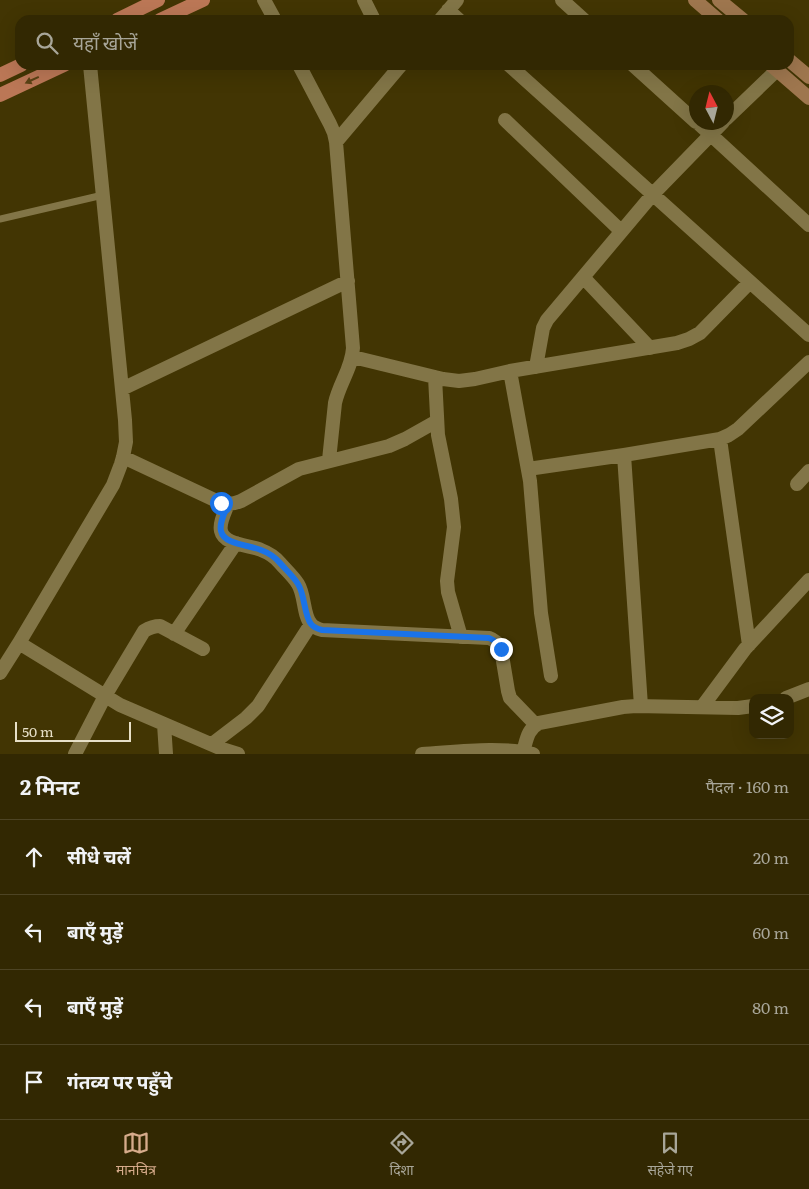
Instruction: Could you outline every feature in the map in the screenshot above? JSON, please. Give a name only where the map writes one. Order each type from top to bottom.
[{"type":"main road","points":[[127,15],[158,0]]},
{"type":"main road","points":[[171,15],[203,0]]},
{"type":"main road","points":[[695,0],[712,15]]},
{"type":"main road","points":[[719,0],[736,15]]},
{"type":"main road","points":[[794,64],[809,77]]},
{"type":"main road","points":[[0,75],[15,68]]},
{"type":"main road","points":[[0,95],[53,70]]},
{"type":"main road","points":[[776,70],[809,98]]},
{"type":"street","points":[[264,0],[272,15]]},
{"type":"street","points":[[364,0],[372,15]]},
{"type":"street","points":[[562,0],[578,15]]},
{"type":"street","points":[[0,673],[112,485],[123,457],[126,442],[90,70]]},
{"type":"street","points":[[302,70],[330,124],[336,142],[353,348],[353,358],[335,403],[329,460]]},
{"type":"street","points":[[336,142],[397,70]]},
{"type":"street","points":[[515,70],[809,335]]},
{"type":"street","points":[[639,70],[689,115]]},
{"type":"street","points":[[734,110],[772,70]]},
{"type":"street","points":[[505,120],[622,231]]},
{"type":"street","points":[[705,130],[809,225]]},
{"type":"street","points":[[536,366],[543,328],[547,320],[652,194],[715,130]]},
{"type":"street","points":[[583,277],[650,348]]},
{"type":"street","points":[[122,389],[348,281]]},
{"type":"street","points":[[353,358],[459,381],[536,366],[677,343],[700,333],[750,282]]},
{"type":"street","points":[[528,469],[720,438],[738,429],[809,362]]},
{"type":"street","points":[[510,371],[532,497],[542,622],[551,676]]},
{"type":"street","points":[[435,377],[438,435],[451,499],[454,528],[447,581],[448,592],[461,637]]},
{"type":"street","points":[[123,457],[221,503],[235,504],[298,468],[389,446],[437,421]]},
{"type":"street","points":[[720,438],[749,645]]},
{"type":"street","points":[[624,455],[641,706]]},
{"type":"street","points":[[797,484],[809,471]]},
{"type":"street","points":[[228,504],[221,524],[221,531],[227,540],[259,549],[278,561],[301,590],[311,624],[316,628],[322,630],[489,638],[494,640],[501,649],[510,698],[536,725]]},
{"type":"street","points":[[174,634],[236,543]]},
{"type":"street","points":[[702,707],[749,645],[809,580]]},
{"type":"street","points":[[212,744],[246,718],[258,706],[311,624]]},
{"type":"street","points":[[74,754],[105,696],[144,632],[149,628],[160,626],[204,649]]},
{"type":"street","points":[[19,643],[120,705],[238,754]]},
{"type":"street","points":[[794,695],[809,689]]},
{"type":"street","points":[[422,754],[497,751],[528,753],[530,731],[536,725],[623,708],[641,706],[738,708],[749,707]]},
{"type":"street","points":[[164,724],[166,754]]},
{"type":"lane","points":[[0,219],[103,195]]},
{"type":"route","points":[[221,503],[228,504],[221,524],[223,536],[227,540],[259,549],[278,561],[301,590],[311,624],[316,628],[322,630],[489,638],[499,644],[501,649]]}]
